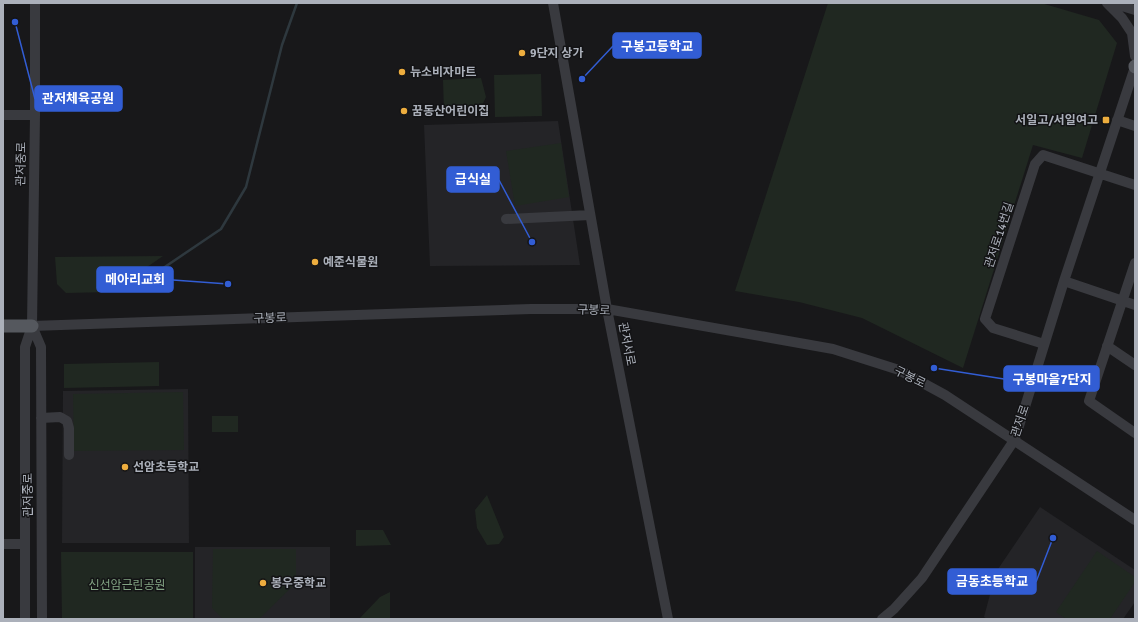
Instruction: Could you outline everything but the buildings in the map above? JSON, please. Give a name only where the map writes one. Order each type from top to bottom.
[{"type":"main road","name":"구봉로","points":[[3,326],[32,326]]},
{"type":"street","name":"관저중로","points":[[25,619],[25,347],[32,326],[35,3]]},
{"type":"street","name":"관저서로","points":[[553,3],[607,309],[668,619]]},
{"type":"street","points":[[1107,3],[1122,18],[1132,33],[1135,56]]},
{"type":"street","points":[[1112,3],[1135,10]]},
{"type":"street","name":"관저로","points":[[886,618],[922,578],[1015,439],[1064,281],[1135,66]]},
{"type":"street","points":[[3,115],[35,115]]},
{"type":"street","points":[[1117,120],[1135,126]]},
{"type":"street","name":"관저로14번길","points":[[1044,344],[993,328],[986,319],[1035,164],[1043,155],[1099,173]]},
{"type":"street","points":[[1099,173],[1135,185]]},
{"type":"street","points":[[506,220],[590,215]]},
{"type":"street","points":[[1135,263],[1089,401],[1135,433]]},
{"type":"street","points":[[1064,281],[1135,305]]},
{"type":"street","name":"구봉로","points":[[32,326],[530,309],[607,309],[833,349],[899,370],[945,395],[1015,439],[1135,520]]},
{"type":"street","name":"관저중로","points":[[32,326],[41,347],[42,619]]},
{"type":"street","points":[[1107,346],[1135,365]]},
{"type":"street","points":[[41,418],[60,417],[67,420],[69,428],[69,455]]},
{"type":"street","points":[[3,544],[26,544]]},
{"type":"shaded area","points":[[558,121],[580,265],[430,266],[424,125]]},
{"type":"shaded area","name":"선암초등학교","points":[[188,389],[189,543],[62,543],[63,391]]},
{"type":"shaded area","points":[[1040,507],[1135,570],[1135,602],[1123,619],[987,619],[984,617],[996,572]]},
{"type":"shaded area","name":"봉우중학교","points":[[195,547],[330,547],[330,619],[195,619]]},
{"type":"green space","points":[[828,3],[1041,3],[1099,20],[1117,43],[1082,158],[1033,145],[963,368],[862,318],[799,302],[735,291]]},
{"type":"green space","points":[[541,74],[542,116],[495,117],[494,75]]},
{"type":"green space","points":[[481,78],[486,97],[479,112],[444,112],[443,80]]},
{"type":"green space","points":[[561,143],[569,197],[515,206],[506,151]]},
{"type":"green space","points":[[163,256],[111,292],[66,293],[57,284],[55,257]]},
{"type":"green space","points":[[159,362],[159,386],[64,388],[64,364]]},
{"type":"green space","points":[[183,392],[184,450],[74,451],[73,394]]},
{"type":"green space","points":[[212,416],[238,416],[238,432],[212,432]]},
{"type":"green space","points":[[487,495],[504,537],[499,544],[487,545],[477,528],[475,510]]},
{"type":"green space","points":[[356,530],[383,530],[391,545],[356,546]]},
{"type":"green space","points":[[213,549],[296,549],[296,583],[259,619],[223,619],[212,608]]},
{"type":"green space","points":[[1097,551],[1135,577],[1135,582],[1110,619],[1066,619],[1056,612]]},
{"type":"green space","name":"신선암근린공원","points":[[61,552],[193,552],[193,619],[62,619]]},
{"type":"green space","points":[[390,592],[390,619],[359,619],[380,597]]},
{"type":"waterway","points":[[147,279],[221,229],[246,187],[282,45],[297,3]]},
{"type":"place","name":"관저체육공원","points":[[15,22]]},
{"type":"place","name":"9단지 상가","points":[[522,53]]},
{"type":"place","name":"뉴소비자마트","points":[[402,72]]},
{"type":"place","name":"구봉고등학교","points":[[582,79]]},
{"type":"place","name":"꿈동산어린이집","points":[[404,111]]},
{"type":"place","name":"서일고/서일여고","points":[[1106,120]]},
{"type":"place","name":"급식실","points":[[532,242]]},
{"type":"place","name":"예준식물원","points":[[315,262]]},
{"type":"place","name":"메아리교회","points":[[228,284]]},
{"type":"place","name":"구봉마을7단지","points":[[934,368]]},
{"type":"place","name":"선암초등학교","points":[[125,467]]},
{"type":"place","name":"금동초등학교","points":[[1053,538]]},
{"type":"place","name":"봉우중학교","points":[[263,583]]}]
